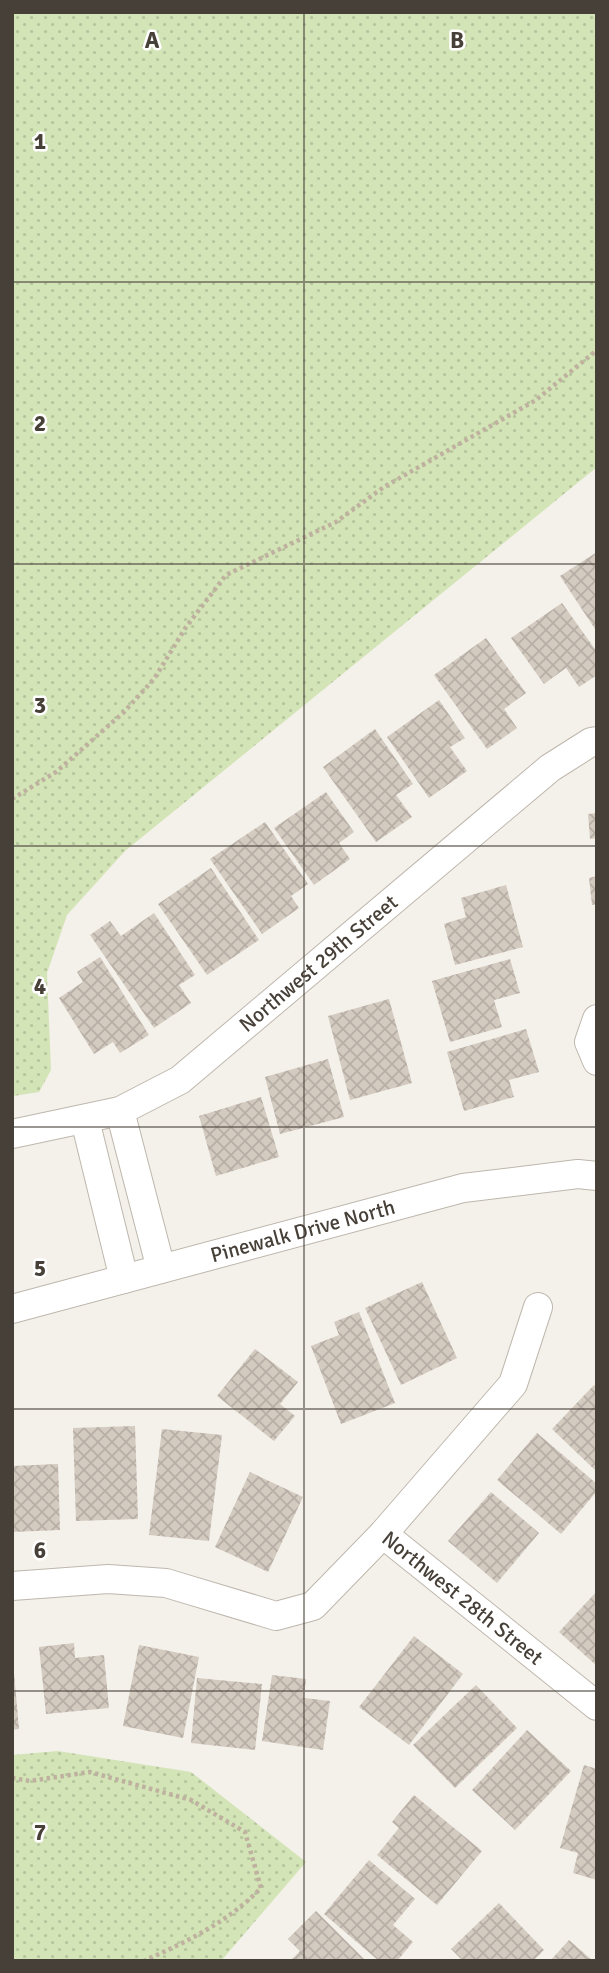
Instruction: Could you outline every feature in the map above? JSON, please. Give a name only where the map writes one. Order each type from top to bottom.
[{"type":"street","name":"Northwest 29th Street","points":[[12,1134],[120,1111],[180,1080],[551,768],[591,742],[597,741]]},
{"type":"street","points":[[597,1019],[589,1042],[597,1061]]},
{"type":"street","points":[[120,1111],[161,1269]]},
{"type":"street","points":[[85,1120],[124,1279]]},
{"type":"street","name":"Pinewalk Drive North","points":[[12,1309],[463,1188],[578,1174],[597,1176]]},
{"type":"street","points":[[383,1534],[513,1384],[538,1307]]},
{"type":"street","name":"Northwest 28th Street","points":[[12,1586],[108,1579],[166,1583],[276,1616],[313,1606],[383,1534],[597,1706]]},
{"type":"path","points":[[12,799],[56,772],[124,712],[154,679],[186,627],[226,575],[336,522],[384,487],[536,400],[597,350]]},
{"type":"path","points":[[12,1778],[30,1781],[90,1772],[191,1800],[245,1832],[261,1888],[240,1909],[198,1936],[144,1961]]},
{"type":"green space","points":[[12,12],[597,12],[597,467],[125,851],[67,915],[47,973],[51,1070],[39,1092],[13,1096]]},
{"type":"green space","points":[[58,1751],[191,1772],[306,1862],[221,1961],[12,1961],[12,1755]]},
{"type":"building","points":[[597,552],[597,632],[560,576]]},
{"type":"building","points":[[562,603],[597,652],[597,675],[579,687],[566,668],[544,684],[511,638]]},
{"type":"building","points":[[486,638],[526,693],[504,709],[517,728],[487,749],[434,675]]},
{"type":"building","points":[[439,700],[465,738],[450,747],[467,771],[429,798],[387,737]]},
{"type":"building","points":[[375,729],[413,784],[396,795],[412,817],[376,842],[323,767]]},
{"type":"building","points":[[326,792],[354,832],[339,843],[350,859],[314,885],[274,828]]},
{"type":"building","points":[[597,813],[597,838],[590,839],[588,814]]},
{"type":"building","points":[[265,822],[308,884],[291,896],[299,908],[262,934],[210,859]]},
{"type":"building","points":[[211,868],[259,940],[207,975],[158,904]]},
{"type":"building","points":[[597,876],[597,904],[592,905],[589,878]]},
{"type":"building","points":[[506,885],[523,947],[455,965],[444,924],[466,917],[461,898]]},
{"type":"building","points":[[154,913],[195,975],[179,985],[191,1003],[154,1028],[90,935],[110,921],[121,936]]},
{"type":"building","points":[[100,957],[149,1035],[120,1053],[113,1042],[94,1054],[59,998],[83,982],[77,972]]},
{"type":"building","points":[[510,959],[520,993],[494,1000],[502,1027],[450,1042],[432,981]]},
{"type":"building","points":[[389,999],[412,1083],[350,1100],[328,1016]]},
{"type":"building","points":[[526,1029],[539,1072],[509,1080],[514,1097],[464,1111],[447,1052]]},
{"type":"building","points":[[328,1059],[344,1117],[280,1134],[265,1077]]},
{"type":"building","points":[[261,1097],[279,1157],[216,1176],[199,1116]]},
{"type":"building","points":[[422,1282],[457,1358],[401,1385],[365,1308]]},
{"type":"building","points":[[359,1312],[395,1403],[341,1424],[311,1346],[339,1335],[334,1322]]},
{"type":"building","points":[[255,1349],[298,1382],[280,1404],[295,1416],[274,1441],[217,1396]]},
{"type":"building","points":[[594,1385],[597,1388],[597,1472],[552,1429]]},
{"type":"building","points":[[135,1426],[138,1519],[76,1521],[73,1428]]},
{"type":"building","points":[[162,1429],[222,1435],[209,1541],[149,1535]]},
{"type":"building","points":[[537,1433],[597,1484],[597,1491],[561,1534],[497,1480]]},
{"type":"building","points":[[58,1464],[60,1530],[12,1532],[12,1466]]},
{"type":"building","points":[[250,1472],[303,1497],[268,1572],[215,1547]]},
{"type":"building","points":[[491,1492],[539,1533],[497,1583],[448,1541]]},
{"type":"building","points":[[597,1591],[597,1666],[559,1632]]},
{"type":"building","points":[[414,1636],[463,1674],[409,1745],[359,1707]]},
{"type":"building","points":[[74,1643],[75,1658],[104,1655],[109,1708],[46,1714],[39,1647]]},
{"type":"building","points":[[139,1645],[199,1657],[183,1738],[123,1726]]},
{"type":"building","points":[[12,1650],[19,1729],[12,1730]]},
{"type":"building","points":[[272,1675],[306,1679],[304,1698],[330,1701],[323,1750],[262,1741]]},
{"type":"building","points":[[197,1678],[262,1684],[255,1750],[191,1743]]},
{"type":"building","points":[[476,1685],[517,1728],[455,1788],[413,1745]]},
{"type":"building","points":[[527,1730],[571,1771],[515,1830],[472,1790]]},
{"type":"building","points":[[584,1765],[597,1769],[597,1880],[573,1873],[578,1853],[560,1848]]},
{"type":"building","points":[[414,1795],[482,1851],[437,1905],[377,1855],[399,1828],[392,1822]]},
{"type":"building","points":[[369,1860],[415,1899],[393,1925],[413,1942],[397,1961],[379,1961],[324,1914]]},
{"type":"building","points":[[499,1903],[544,1950],[533,1961],[463,1961],[451,1949]]},
{"type":"building","points":[[316,1911],[366,1961],[290,1961],[300,1951],[288,1939]]},
{"type":"building","points":[[569,1940],[593,1961],[550,1961]]}]
